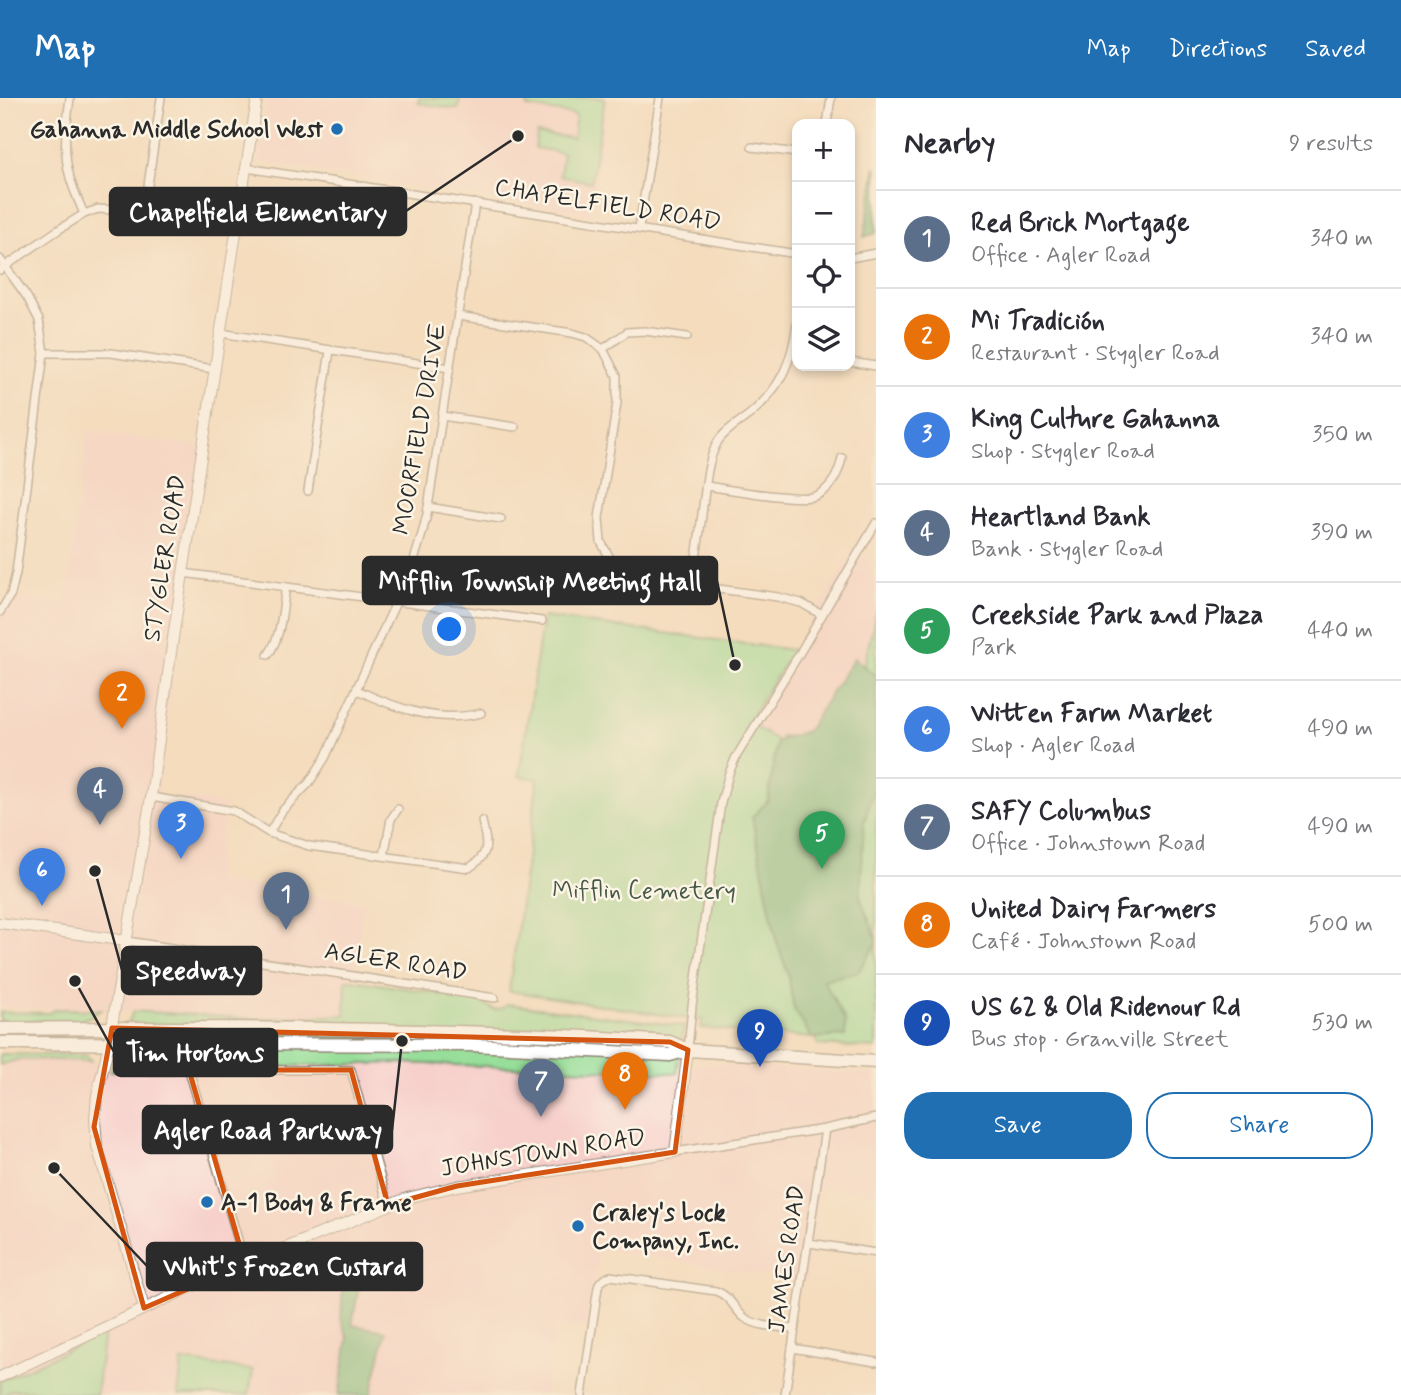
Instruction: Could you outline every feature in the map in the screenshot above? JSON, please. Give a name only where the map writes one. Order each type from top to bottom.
[{"type":"highway","points":[[0,1029],[502,1032],[670,1042],[688,1050]]},
{"type":"highway","points":[[0,1043],[473,1045],[670,1055],[688,1050],[876,1062]]},
{"type":"main road","name":"STYGLER ROAD","points":[[144,1308],[97,1146],[94,1127],[97,1095],[112,1028],[151,797],[257,98]]},
{"type":"main road","name":"AGLER ROAD","points":[[0,923],[127,941]]},
{"type":"main road","points":[[675,1152],[688,1050]]},
{"type":"main road","name":"JOHNSTOWN ROAD","points":[[0,1377],[144,1308],[388,1205],[457,1186],[675,1152]]},
{"type":"street","points":[[70,98],[66,155],[72,184],[84,214]]},
{"type":"street","points":[[144,212],[161,98]]},
{"type":"street","points":[[639,228],[660,98]]},
{"type":"street","points":[[828,119],[831,98]]},
{"type":"street","points":[[752,147],[792,152]]},
{"type":"street","name":"CHAPELFIELD ROAD","points":[[246,168],[792,253]]},
{"type":"street","name":"MOORFIELD DRIVE","points":[[269,833],[282,811],[309,783],[325,758],[412,567],[428,507],[475,203]]},
{"type":"street","points":[[0,612],[11,594],[16,573],[44,353],[39,320],[27,297],[2,265],[84,214],[99,209],[144,212],[237,226]]},
{"type":"street","points":[[855,257],[876,253]]},
{"type":"street","points":[[458,316],[572,333],[586,337],[603,349],[617,376],[617,403],[599,519],[601,542],[609,556],[626,573],[646,579],[778,597],[801,603],[822,615]]},
{"type":"street","points":[[603,349],[627,332],[645,331],[687,337]]},
{"type":"street","points":[[220,333],[450,368]]},
{"type":"street","points":[[307,491],[330,351]]},
{"type":"street","points":[[44,353],[111,353],[214,369]]},
{"type":"street","points":[[692,585],[709,465],[719,440],[762,404],[792,360]]},
{"type":"street","points":[[855,363],[876,366]]},
{"type":"street","points":[[442,416],[514,427]]},
{"type":"street","points":[[706,486],[803,498],[815,496],[833,482],[842,458]]},
{"type":"street","points":[[428,507],[501,519]]},
{"type":"street","points":[[688,1050],[722,803],[729,773],[743,745],[876,523]]},
{"type":"street","points":[[600,565],[609,556]]},
{"type":"street","points":[[183,573],[542,621]]},
{"type":"street","points":[[268,655],[276,645],[286,587]]},
{"type":"street","points":[[357,690],[415,712],[456,718],[481,713]]},
{"type":"street","points":[[151,797],[234,811],[269,833],[309,846],[469,868],[480,862],[485,851],[482,821]]},
{"type":"street","points":[[384,856],[391,819],[398,808]]},
{"type":"street","name":"AGLER ROAD","points":[[127,941],[495,998]]},
{"type":"street","points":[[244,1264],[189,1070],[351,1070],[388,1205]]},
{"type":"street","name":"JOHNSTOWN ROAD","points":[[675,1152],[825,1129],[876,1118]]},
{"type":"street","name":"JAMES ROAD","points":[[785,1395],[825,1129]]},
{"type":"street","points":[[809,1243],[876,1253]]},
{"type":"street","points":[[582,1395],[598,1287],[600,1282],[610,1276],[716,1291],[727,1297],[739,1312],[751,1321],[795,1329]]},
{"type":"street","points":[[792,1348],[876,1362]]},
{"type":"highlighted area","points":[[112,1028],[670,1042],[688,1050],[675,1152],[457,1186],[388,1205],[351,1070],[189,1070],[245,1264],[144,1308],[94,1127]]},
{"type":"shaded area","points":[[267,98],[608,98],[590,214],[256,161]]},
{"type":"shaded area","points":[[87,431],[206,448],[157,795],[224,804],[215,881],[365,902],[353,980],[346,980],[345,1015],[259,1019],[133,1011],[0,1007],[0,611],[12,596],[66,604]]},
{"type":"shaded area","points":[[854,550],[869,558],[871,575],[876,585],[876,613],[864,666],[854,658],[807,731],[777,741],[748,722]]},
{"type":"shaded area","points":[[20,1059],[91,1061],[111,1071],[401,1063],[677,1073],[701,1063],[876,1074],[876,1194],[821,1186],[806,1282],[599,1249],[586,1329],[556,1325],[545,1395],[371,1395],[385,1331],[352,1325],[360,1280],[354,1279],[351,1267],[344,1268],[341,1319],[348,1338],[339,1395],[249,1395],[253,1370],[182,1361],[178,1395],[96,1395],[103,1333],[0,1381],[0,1065]]},
{"type":"green space","points":[[419,98],[460,98],[458,109],[418,103]]},
{"type":"green space","points":[[529,98],[605,98],[591,182],[560,176],[563,153],[535,148],[537,133],[573,138],[576,115],[527,107]]},
{"type":"green space","points":[[876,166],[876,233],[864,237]]},
{"type":"green space","points":[[876,613],[876,688],[863,670]]},
{"type":"green space","name":"Mifflin Cemetery","points":[[543,617],[793,650],[748,722],[777,741],[768,801],[776,939],[788,974],[794,1009],[812,1038],[701,1028],[702,1019],[509,991],[538,779],[519,776]]},
{"type":"green space","points":[[854,658],[876,676],[876,783],[864,822],[860,897],[876,944],[858,972],[823,980],[845,1020],[845,1036],[812,1038],[794,1009],[788,974],[776,939],[752,817],[768,801],[777,741],[807,731]]},
{"type":"green space","points":[[781,736],[876,744],[876,1048],[818,1045],[776,919],[775,789]]},
{"type":"green space","points":[[346,980],[480,1000],[494,1009],[508,1004],[684,1026],[677,1073],[401,1063],[111,1071],[133,1011],[259,1019],[345,1015]]},
{"type":"green space","points":[[55,1009],[101,1010],[79,1021],[0,1021],[0,1012],[49,1013]]},
{"type":"green space","points":[[0,1054],[87,1055],[91,1061],[20,1059],[0,1065]]},
{"type":"green space","points":[[351,1267],[354,1279],[360,1280],[352,1325],[386,1331],[371,1395],[339,1395],[348,1338],[341,1319],[344,1268]]},
{"type":"green space","points":[[104,1333],[96,1395],[17,1390],[0,1395],[0,1381]]},
{"type":"green space","points":[[182,1361],[253,1370],[249,1395],[178,1395]]},
{"type":"place","name":"Gahanna Middle School West","points":[[337,129]]},
{"type":"place","name":"Chapelfield Elementary","points":[[518,136]]},
{"type":"place","name":"Mifflin Township Meeting Hall","points":[[735,665]]},
{"type":"place","name":"Mi Tradición","points":[[122,729]]},
{"type":"place","name":"Heartland Bank","points":[[100,825]]},
{"type":"place","name":"King Culture Gahanna","points":[[181,859]]},
{"type":"place","name":"Creekside Park and Plaza","points":[[822,869]]},
{"type":"place","name":"Speedway","points":[[95,871]]},
{"type":"place","name":"Witten Farm Market","points":[[42,906]]},
{"type":"place","name":"Red Brick Mortgage","points":[[286,930]]},
{"type":"place","name":"Tim Hortons","points":[[75,981]]},
{"type":"place","name":"Agler Road Parkway","points":[[402,1041]]},
{"type":"place","name":"US 62 & Old Ridenour Rd","points":[[760,1067]]},
{"type":"place","name":"United Dairy Farmers","points":[[625,1110]]},
{"type":"place","name":"SAFY Columbus","points":[[541,1117]]},
{"type":"place","name":"Whit's Frozen Custard","points":[[54,1168]]},
{"type":"place","name":"A-1 Body & Frame","points":[[207,1202]]},
{"type":"place","name":"Craley's Lock Company, Inc.","points":[[578,1226]]}]
